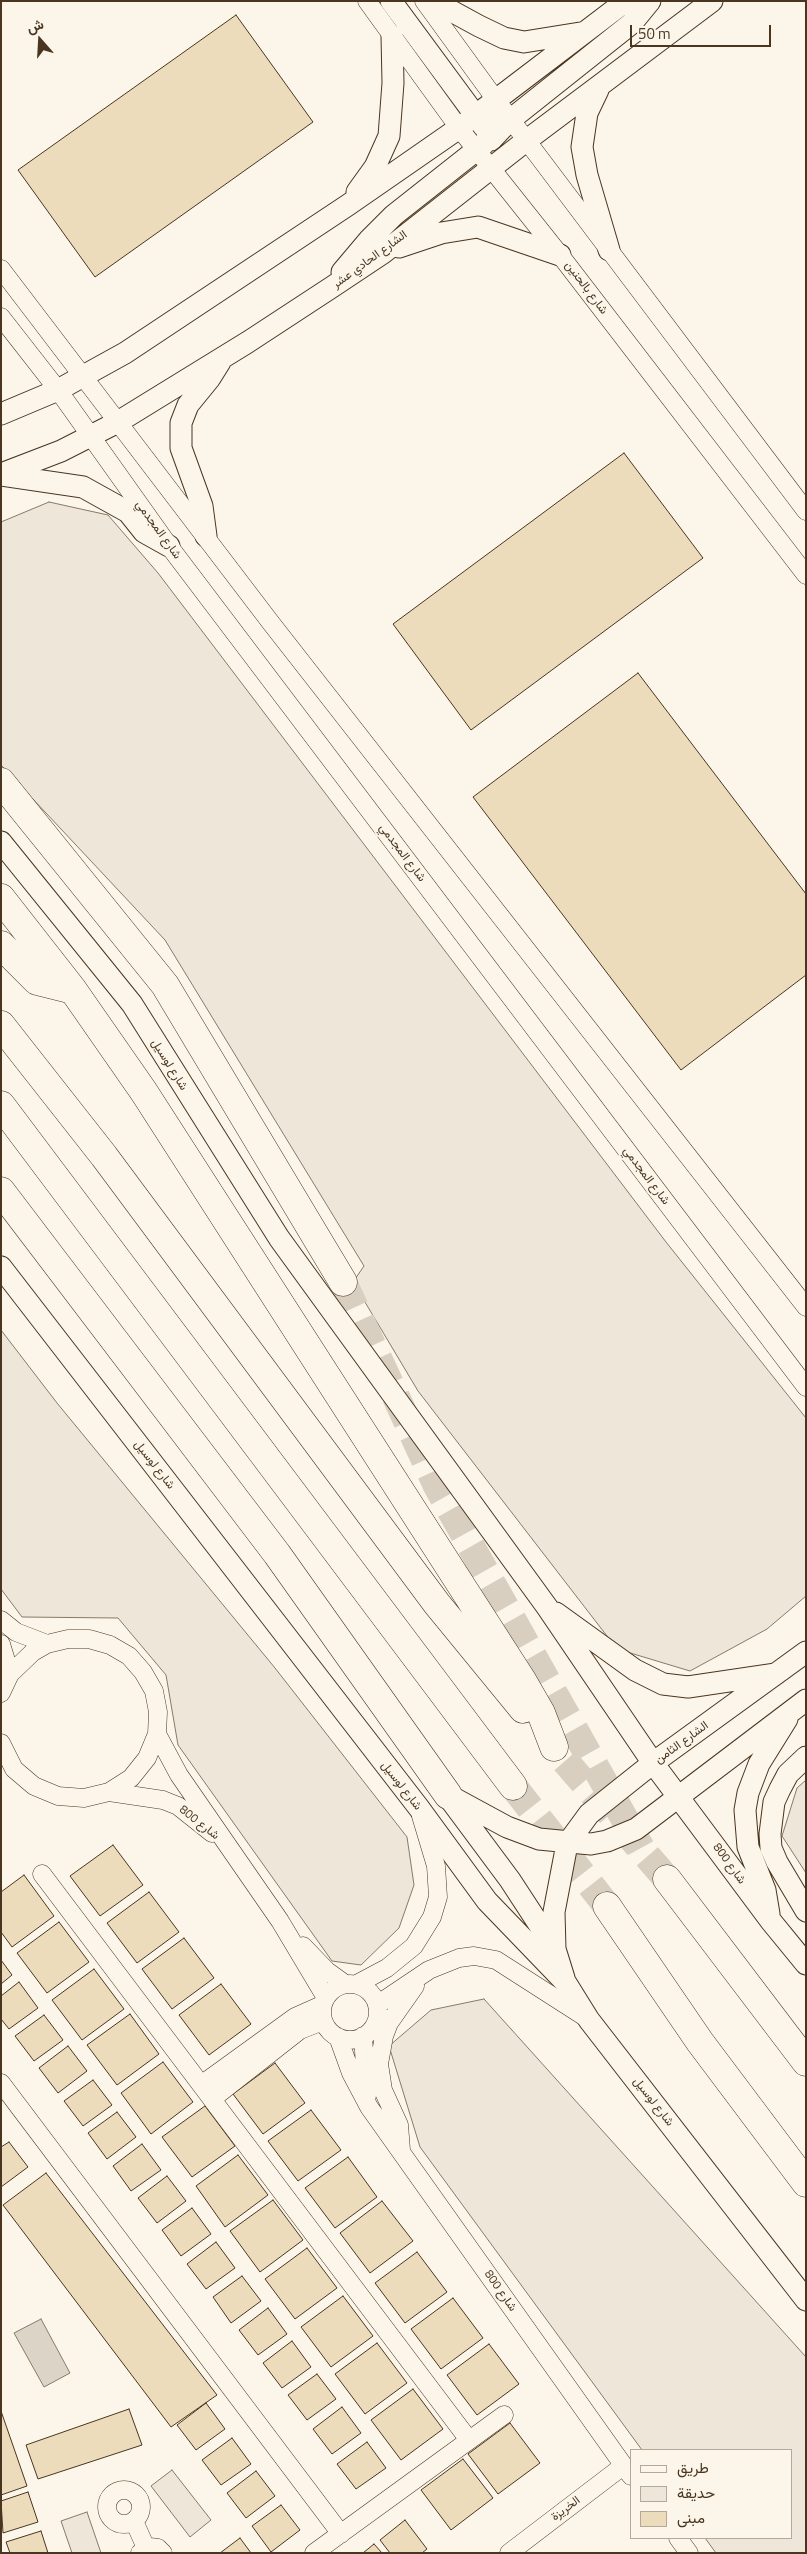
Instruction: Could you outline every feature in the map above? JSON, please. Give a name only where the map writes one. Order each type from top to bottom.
[{"type":"highway","points":[[1,782],[165,985],[343,1282]]},
{"type":"highway","points":[[1,898],[73,990],[144,1092],[522,1680],[541,1713],[560,1754],[437,1604],[110,1164],[1,1025]]},
{"type":"highway","points":[[1,945],[37,981],[73,990]]},
{"type":"highway","points":[[1,1105],[513,1786]]},
{"type":"highway","points":[[1,1191],[277,1554],[448,1795]]},
{"type":"highway","points":[[667,1879],[806,2062]]},
{"type":"highway","points":[[607,1906],[700,2042],[806,2183]]},
{"type":"street","name":"شارع بالحنين","points":[[367,1],[459,128],[560,255],[806,574]]},
{"type":"street","points":[[391,1],[492,135],[510,141],[527,140]]},
{"type":"street","points":[[424,1],[510,120],[806,511]]},
{"type":"street","points":[[433,1],[504,38],[524,42],[586,32]]},
{"type":"street","points":[[1,414],[58,390],[125,353],[348,205],[459,128],[626,1]]},
{"type":"street","points":[[332,287],[349,262],[394,215],[477,151],[510,120],[622,32],[642,13],[650,1]]},
{"type":"street","name":"الشارع الحادي عشر","points":[[1,474],[61,451],[118,422],[223,358],[332,287],[383,253],[490,168],[712,1]]},
{"type":"street","points":[[348,205],[375,167],[389,136],[393,83],[392,36]]},
{"type":"street","points":[[600,86],[587,113],[582,146],[586,175],[610,250]]},
{"type":"street","points":[[490,168],[487,152],[498,112],[496,100]]},
{"type":"street","points":[[383,253],[441,233],[478,227],[560,255]]},
{"type":"street","points":[[1,269],[277,631],[806,1307]]},
{"type":"street","name":"شارع المجدمي","points":[[1,317],[58,390],[169,546],[806,1387]]},
{"type":"street","points":[[206,536],[202,506],[181,448],[181,424],[188,405],[210,378],[223,358]]},
{"type":"street","points":[[1,474],[84,487],[128,512],[144,532],[169,546]]},
{"type":"street","name":"شارع لوسيل","points":[[1,842],[132,1004],[278,1238],[547,1607],[653,1763]]},
{"type":"street","name":"شارع لوسيل","points":[[1,1268],[419,1808],[487,1901],[566,1983],[589,2020],[806,2300]]},
{"type":"street","points":[[547,1607],[635,1670],[663,1684],[688,1687],[778,1673]]},
{"type":"street","points":[[1,1620],[16,1632],[47,1644]]},
{"type":"street","points":[[1,1693],[10,1674],[32,1652],[47,1644],[68,1638],[89,1639],[110,1645],[129,1656],[143,1672],[154,1691],[158,1712],[157,1734],[147,1758],[131,1778],[109,1792],[84,1798],[58,1796],[34,1786],[8,1767],[1,1743]]},
{"type":"street","points":[[1,1644],[10,1674]]},
{"type":"street","name":"الشارع الثامن","points":[[566,1983],[555,1949],[554,1912],[566,1844],[589,1814],[653,1763],[806,1652]]},
{"type":"street","points":[[448,1795],[524,1835],[566,1844],[591,1844],[636,1829],[800,1704]]},
{"type":"street","points":[[770,1920],[765,1890],[748,1847],[745,1810],[748,1793],[759,1764],[800,1704]]},
{"type":"street","name":"شارع 800","points":[[157,1734],[179,1775],[280,1921],[324,2008]]},
{"type":"street","points":[[806,1757],[788,1774],[780,1789],[774,1802],[770,1834],[771,1848],[777,1862],[806,1911]]},
{"type":"street","name":"شارع 800","points":[[653,1763],[770,1920],[806,1964]]},
{"type":"street","name":"شارع 800","points":[[109,1792],[163,1800],[178,1806],[228,1847]]},
{"type":"street","points":[[448,1795],[510,1880],[555,1949]]},
{"type":"street","points":[[212,2099],[300,2030],[324,2008],[337,1987],[351,1984],[387,1968],[414,1946],[432,1917],[438,1897],[436,1866],[419,1808]]},
{"type":"street","points":[[42,1874],[469,2440]]},
{"type":"street","name":"شارع 800","points":[[280,1921],[327,1970],[351,1984]]},
{"type":"street","points":[[377,2005],[429,1970],[459,1958],[474,1956],[496,1960],[589,2020]]},
{"type":"street","points":[[401,2152],[399,2126],[383,2090],[380,2077],[380,2051],[386,2030],[396,2010],[429,1970]]},
{"type":"street","points":[[324,2008],[326,2028],[338,2037],[350,2040],[364,2036],[377,2020],[377,2005],[370,1992],[351,1984]]},
{"type":"street","points":[[201,2085],[295,2016],[324,2008]]},
{"type":"street","name":"شارع 800","points":[[364,2036],[364,2072],[369,2107]]},
{"type":"street","name":"شارع 800","points":[[338,2037],[351,2073],[369,2107],[627,2471]]},
{"type":"street","points":[[1,2083],[341,2534]]},
{"type":"street","points":[[314,2553],[504,2415]]},
{"type":"street","name":"الخريزة","points":[[509,2553],[627,2471]]},
{"type":"street","points":[[134,2521],[143,2550],[158,2548],[164,2553]]},
{"type":"street","points":[[679,2539],[689,2553]]},
{"type":"green space","points":[[49,502],[108,515],[158,573],[666,1242],[806,1418],[806,1596],[767,1629],[690,1671],[617,1649],[418,1391],[353,1282],[364,1266],[165,940],[1,765],[1,522]]},
{"type":"green space","points":[[1,1330],[57,1403],[275,1668],[407,1837],[414,1885],[399,1928],[361,1965],[332,1961],[178,1745],[166,1675],[118,1618],[22,1617],[1,1589]]},
{"type":"green space","points":[[806,1780],[806,1873],[782,1836],[797,1788]]},
{"type":"green space","points":[[484,1999],[806,2357],[806,2553],[716,2553],[706,2539],[792,2539],[792,2449],[641,2449],[420,2147],[389,2046],[431,2010]]},
{"type":"green space","points":[[172,2470],[211,2520],[190,2537],[151,2486]]},
{"type":"green space","points":[[87,2512],[101,2553],[72,2553],[61,2521]]},
{"type":"shaded area","points":[[41,2319],[70,2373],[44,2387],[14,2333]]},
{"type":"building","points":[[236,15],[313,122],[95,277],[18,170]]},
{"type":"building","points":[[624,453],[703,558],[471,730],[393,624]]},
{"type":"building","points":[[638,673],[806,894],[806,975],[681,1070],[473,797]]},
{"type":"building","points":[[113,1845],[143,1885],[100,1916],[70,1876]]},
{"type":"building","points":[[24,1875],[54,1916],[12,1947],[1,1932],[1,1892]]},
{"type":"building","points":[[149,1892],[179,1932],[137,1963],[107,1923]]},
{"type":"building","points":[[59,1922],[89,1962],[47,1993],[17,1953]]},
{"type":"building","points":[[184,1938],[214,1978],[172,2009],[142,1969]]},
{"type":"building","points":[[1,1960],[12,1975],[1,1984]]},
{"type":"building","points":[[94,1969],[124,2009],[82,2040],[52,2000]]},
{"type":"building","points":[[19,1982],[38,2008],[9,2029],[1,2019],[1,1996]]},
{"type":"building","points":[[221,1984],[251,2024],[209,2055],[179,2015]]},
{"type":"building","points":[[130,2014],[159,2054],[117,2085],[87,2045]]},
{"type":"building","points":[[44,2015],[63,2040],[34,2061],[15,2036]]},
{"type":"building","points":[[68,2046],[87,2071],[58,2093],[39,2068]]},
{"type":"building","points":[[163,2062],[193,2102],[151,2134],[121,2093]]},
{"type":"building","points":[[275,2063],[305,2103],[263,2134],[233,2094]]},
{"type":"building","points":[[93,2080],[112,2105],[83,2126],[64,2101]]},
{"type":"building","points":[[205,2106],[235,2146],[192,2177],[162,2137]]},
{"type":"building","points":[[311,2110],[341,2150],[298,2181],[268,2141]]},
{"type":"building","points":[[117,2112],[136,2137],[107,2159],[88,2133]]},
{"type":"building","points":[[9,2142],[28,2167],[1,2187],[1,2147]]},
{"type":"building","points":[[142,2144],[161,2170],[131,2191],[113,2166]]},
{"type":"building","points":[[238,2155],[268,2195],[225,2227],[196,2186]]},
{"type":"building","points":[[348,2157],[377,2197],[335,2228],[305,2188]]},
{"type":"building","points":[[46,2173],[217,2395],[171,2427],[3,2205]]},
{"type":"building","points":[[167,2176],[186,2201],[157,2223],[138,2198]]},
{"type":"building","points":[[273,2200],[303,2240],[260,2272],[230,2231]]},
{"type":"building","points":[[382,2201],[413,2241],[370,2273],[340,2233]]},
{"type":"building","points":[[192,2208],[211,2234],[181,2256],[162,2230]]},
{"type":"building","points":[[216,2242],[235,2268],[206,2289],[187,2264]]},
{"type":"building","points":[[307,2248],[337,2288],[295,2319],[265,2279]]},
{"type":"building","points":[[417,2252],[447,2292],[405,2323],[375,2283]]},
{"type":"building","points":[[242,2276],[261,2301],[231,2323],[213,2297]]},
{"type":"building","points":[[343,2296],[373,2336],[331,2367],[301,2327]]},
{"type":"building","points":[[453,2298],[483,2338],[441,2369],[411,2329]]},
{"type":"building","points":[[268,2308],[287,2334],[258,2355],[239,2330]]},
{"type":"building","points":[[292,2341],[311,2367],[282,2388],[263,2363]]},
{"type":"building","points":[[377,2343],[407,2383],[365,2414],[335,2374]]},
{"type":"building","points":[[489,2344],[519,2384],[477,2415],[447,2375]]},
{"type":"building","points":[[317,2374],[336,2399],[307,2420],[288,2395]]},
{"type":"building","points":[[413,2389],[443,2429],[401,2460],[371,2420]]},
{"type":"building","points":[[206,2403],[225,2429],[196,2450],[177,2425]]},
{"type":"building","points":[[342,2407],[361,2433],[332,2454],[313,2429]]},
{"type":"building","points":[[129,2409],[142,2445],[38,2479],[26,2445]]},
{"type":"building","points":[[1,2411],[27,2486],[1,2495]]},
{"type":"building","points":[[510,2423],[540,2463],[498,2494],[468,2454]]},
{"type":"building","points":[[232,2438],[251,2464],[221,2485],[202,2460]]},
{"type":"building","points":[[367,2442],[386,2468],[356,2489],[337,2464]]},
{"type":"building","points":[[463,2459],[493,2498],[451,2530],[421,2490]]},
{"type":"building","points":[[256,2471],[275,2496],[246,2518],[227,2493]]},
{"type":"building","points":[[28,2492],[38,2522],[3,2533],[1,2501]]},
{"type":"building","points":[[281,2505],[300,2530],[271,2552],[252,2526]]},
{"type":"building","points":[[405,2520],[427,2549],[422,2553],[390,2553],[380,2540]]},
{"type":"building","points":[[41,2531],[48,2553],[10,2553],[6,2542]]},
{"type":"building","points":[[240,2538],[251,2553],[220,2553]]},
{"type":"building","points":[[374,2544],[382,2553],[363,2553]]},
{"type":"tunnel","points":[[343,1282],[437,1486],[641,1848]]},
{"type":"tunnel","points":[[565,1761],[667,1879]]},
{"type":"tunnel","points":[[513,1786],[607,1906]]}]
